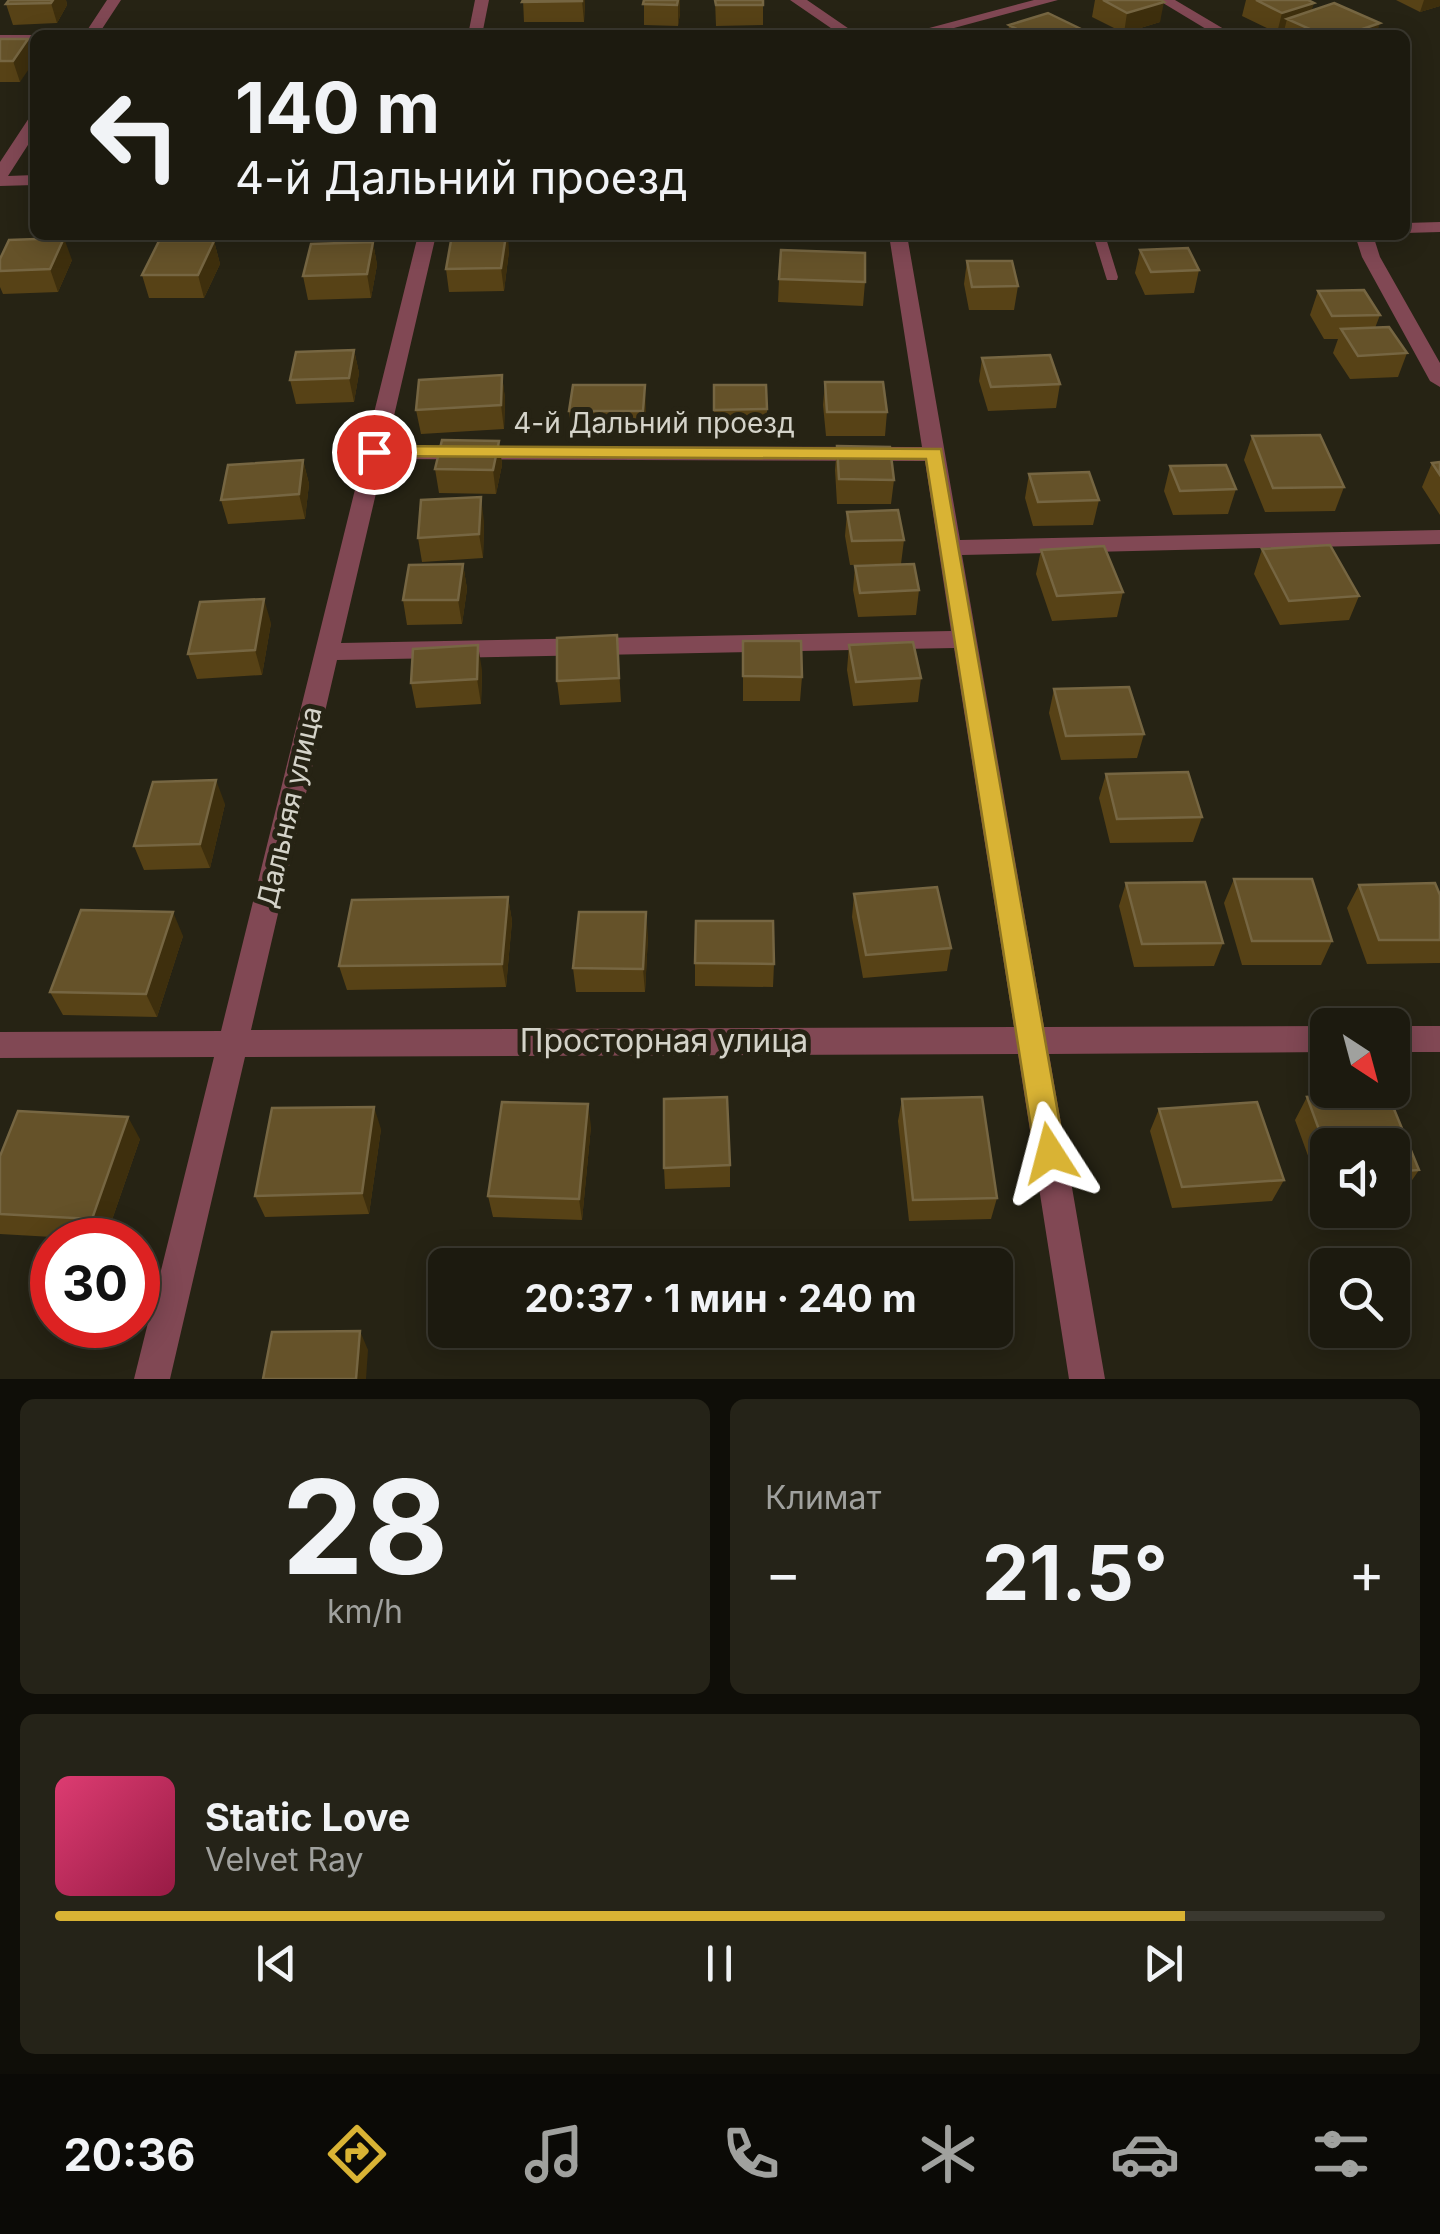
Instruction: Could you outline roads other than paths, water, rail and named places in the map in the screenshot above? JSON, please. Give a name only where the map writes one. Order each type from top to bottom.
[{"type":"street","points":[[95,30],[114,0]]},
{"type":"street","points":[[476,30],[482,0]]},
{"type":"street","points":[[797,0],[843,30]]},
{"type":"street","points":[[930,30],[1051,0]]},
{"type":"street","points":[[1165,0],[1217,30]]},
{"type":"street","points":[[0,39],[30,39]]},
{"type":"street","points":[[30,129],[0,178],[30,180]]},
{"type":"street","points":[[1410,228],[1440,227]]},
{"type":"street","name":"Дальняя улица","points":[[152,1379],[425,240]]},
{"type":"street","points":[[899,240],[1087,1379]]},
{"type":"street","points":[[1366,240],[1371,257],[1440,381]]},
{"type":"street","name":"4-й Дальний проезд","points":[[374,452],[934,454]]},
{"type":"street","points":[[950,548],[1440,537]]},
{"type":"street","points":[[325,652],[965,639]]},
{"type":"street","name":"Просторная улица","points":[[0,1045],[1310,1039]]},
{"type":"street","points":[[1410,1039],[1440,1039]]},
{"type":"lane","points":[[1101,240],[1112,277]]}]
